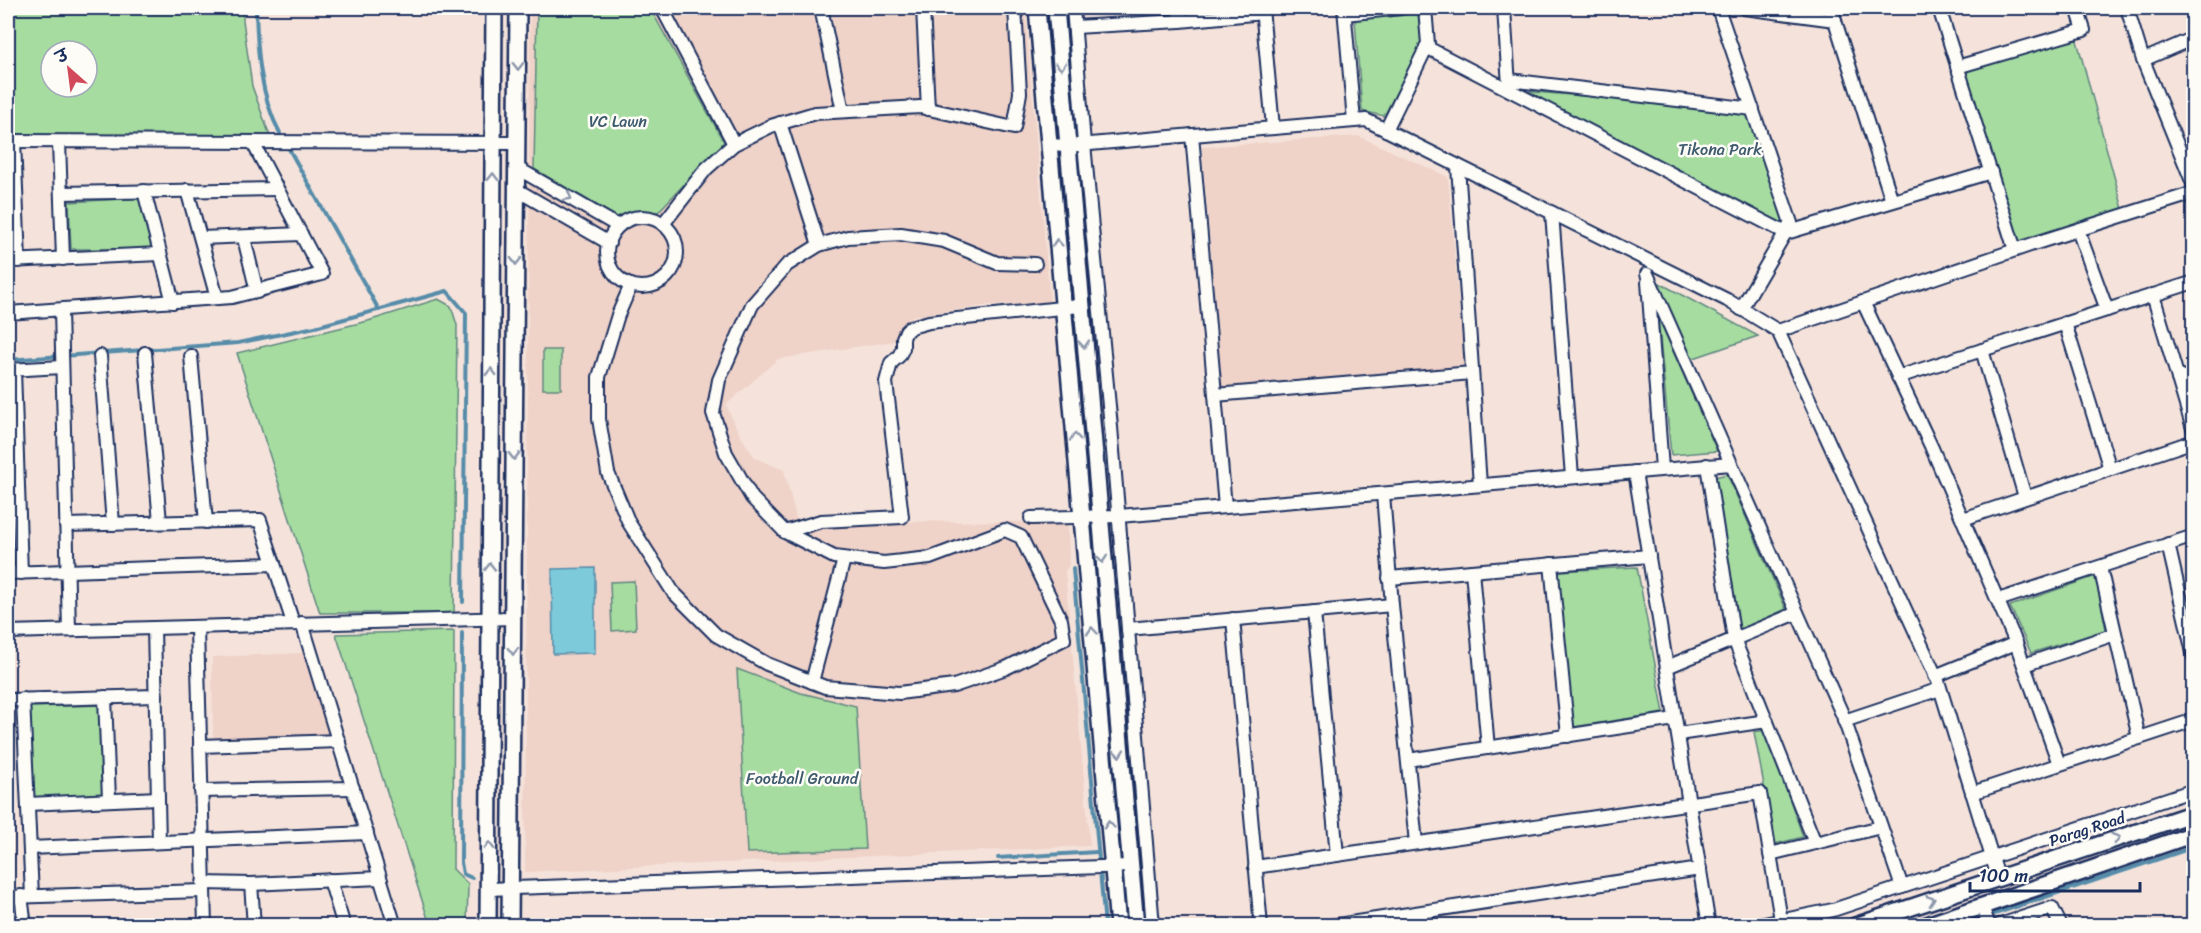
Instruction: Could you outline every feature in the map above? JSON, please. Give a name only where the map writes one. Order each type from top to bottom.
[{"type":"street","points":[[488,926],[494,8]]},
{"type":"street","points":[[510,926],[518,8]]},
{"type":"street","points":[[662,8],[734,144]]},
{"type":"street","points":[[821,8],[843,111]]},
{"type":"street","points":[[923,8],[928,109]]},
{"type":"street","points":[[663,224],[706,169],[734,144],[780,123],[815,113],[920,107],[1014,128],[1020,93],[1015,8]]},
{"type":"street","points":[[1037,8],[1118,926]]},
{"type":"street","points":[[1056,8],[1080,306],[1136,926]]},
{"type":"street","points":[[1073,8],[1153,926]]},
{"type":"street","points":[[1179,8],[1180,21]]},
{"type":"street","points":[[1354,121],[1344,11],[1401,8]]},
{"type":"street","points":[[1386,130],[1428,44],[1425,8]]},
{"type":"street","points":[[1504,8],[1509,85]]},
{"type":"street","points":[[1718,8],[1791,224],[1741,309]]},
{"type":"street","points":[[1744,8],[1835,20]]},
{"type":"street","points":[[1831,8],[1892,201]]},
{"type":"street","points":[[1939,8],[2014,250]]},
{"type":"street","points":[[1957,67],[2084,30],[2077,8]]},
{"type":"street","points":[[2127,8],[2143,60],[2193,186]]},
{"type":"street","points":[[2191,8],[2193,12]]},
{"type":"street","points":[[1075,27],[1180,21],[1263,10],[1273,128]]},
{"type":"street","points":[[2143,60],[2193,38]]},
{"type":"street","points":[[1426,47],[1509,85],[1786,233],[1990,172]]},
{"type":"street","points":[[1509,85],[1753,109]]},
{"type":"street","points":[[1049,145],[1067,146],[1366,120],[1552,213],[1648,268],[1741,309],[1778,331],[1935,676],[1998,878]]},
{"type":"street","points":[[780,123],[819,245]]},
{"type":"street","points":[[1192,135],[1225,507]]},
{"type":"street","points":[[160,254],[13,261],[11,141],[517,143]]},
{"type":"street","points":[[59,142],[63,259]]},
{"type":"street","points":[[8,313],[217,298],[257,292],[322,274],[254,143]]},
{"type":"street","points":[[1458,166],[1480,485]]},
{"type":"street","points":[[517,168],[618,226]]},
{"type":"street","points":[[61,193],[278,189]]},
{"type":"street","points":[[187,190],[217,298]]},
{"type":"street","points":[[517,190],[609,243]]},
{"type":"street","points":[[144,191],[173,302]]},
{"type":"street","points":[[1778,331],[2014,250],[2193,193]]},
{"type":"street","points":[[1552,213],[1572,477]]},
{"type":"street","points":[[644,216],[663,224],[675,238],[678,253],[674,268],[666,278],[654,285],[641,287],[631,285],[616,276],[609,264],[607,250],[610,236],[618,226],[632,218],[644,216]]},
{"type":"street","points":[[2078,230],[2107,310]]},
{"type":"street","points":[[201,238],[302,234]]},
{"type":"street","points":[[631,285],[618,315],[599,377],[599,419],[608,473],[629,523],[673,592],[716,634],[766,664],[825,687],[899,693],[954,686],[1006,668],[1065,639],[1061,620],[1021,537],[1005,530],[930,558],[884,563],[834,558],[785,532],[752,498],[726,453],[713,413],[719,380],[752,305],[787,264],[819,245],[848,237],[901,234],[944,241],[997,263],[1035,264]]},
{"type":"street","points":[[244,238],[257,292]]},
{"type":"street","points":[[1648,268],[1731,464],[1844,720],[1902,887]]},
{"type":"street","points":[[1648,268],[1662,470]]},
{"type":"street","points":[[1898,377],[2193,282]]},
{"type":"street","points":[[2153,295],[2193,432]]},
{"type":"street","points":[[1863,302],[1998,600],[2016,643],[2059,764]]},
{"type":"street","points":[[785,532],[821,521],[902,517],[886,382],[891,363],[899,356],[903,348],[903,338],[911,327],[929,322],[1080,306]]},
{"type":"street","points":[[61,310],[69,630]]},
{"type":"street","points":[[2066,323],[2110,469]]},
{"type":"street","points":[[1982,350],[2025,498]]},
{"type":"street","points":[[145,353],[160,522]]},
{"type":"street","points":[[100,356],[113,524]]},
{"type":"street","points":[[191,356],[206,522]]},
{"type":"street","points":[[21,573],[13,497],[11,370],[62,360]]},
{"type":"street","points":[[1215,394],[1472,373]]},
{"type":"street","points":[[2178,379],[2193,374]]},
{"type":"street","points":[[1962,519],[2193,441]]},
{"type":"street","points":[[1031,518],[1119,516],[1731,464]]},
{"type":"street","points":[[1707,465],[1734,639],[1815,843]]},
{"type":"street","points":[[1635,472],[1709,926]]},
{"type":"street","points":[[1383,494],[1389,578],[1416,843]]},
{"type":"street","points":[[66,525],[260,520],[339,741],[394,926]]},
{"type":"street","points":[[1998,600],[2193,536]]},
{"type":"street","points":[[2168,544],[2193,657]]},
{"type":"street","points":[[1389,578],[1649,556]]},
{"type":"street","points":[[812,682],[844,559]]},
{"type":"street","points":[[8,573],[274,564]]},
{"type":"street","points":[[1551,564],[1568,736]]},
{"type":"street","points":[[2100,567],[2139,738]]},
{"type":"street","points":[[1472,571],[1488,748]]},
{"type":"street","points":[[1128,629],[1392,605]]},
{"type":"street","points":[[1314,612],[1337,855]]},
{"type":"street","points":[[1667,667],[1797,613]]},
{"type":"street","points":[[8,633],[513,618]]},
{"type":"street","points":[[1233,620],[1261,926]]},
{"type":"street","points":[[154,628],[159,842]]},
{"type":"street","points":[[197,628],[205,926]]},
{"type":"street","points":[[2024,665],[2115,634]]},
{"type":"street","points":[[1935,676],[2016,643]]},
{"type":"street","points":[[1844,720],[1940,689]]},
{"type":"street","points":[[8,700],[156,696]]},
{"type":"street","points":[[105,698],[109,799]]},
{"type":"street","points":[[23,699],[30,848],[25,926]]},
{"type":"street","points":[[1408,760],[1675,719]]},
{"type":"street","points":[[1972,793],[2193,720]]},
{"type":"street","points":[[1678,735],[1767,721]]},
{"type":"street","points":[[200,746],[339,741]]},
{"type":"street","points":[[201,791],[353,788]]},
{"type":"street","points":[[1754,926],[1833,910],[2193,790]]},
{"type":"street","points":[[1256,867],[1760,793],[1781,920]]},
{"type":"street","points":[[28,804],[158,798]]},
{"type":"street","name":"Parag Road","points":[[1855,926],[2193,813]]},
{"type":"street","points":[[1770,854],[1881,827]]},
{"type":"street","points":[[30,848],[367,833]]},
{"type":"street","points":[[1924,926],[2193,834]]},
{"type":"street","points":[[488,889],[1130,866]]},
{"type":"street","points":[[1331,926],[1700,869]]},
{"type":"street","points":[[8,897],[380,878]]},
{"type":"street","points":[[330,880],[344,926]]},
{"type":"street","points":[[251,884],[254,926]]},
{"type":"street","points":[[1982,906],[1989,926]]},
{"type":"street","points":[[1997,926],[2052,908],[2061,926]]},
{"type":"shaded area","points":[[530,8],[1025,8],[1050,303],[992,305],[912,316],[901,340],[778,359],[726,405],[740,435],[755,458],[784,470],[797,521],[1068,522],[1069,565],[1065,571],[1090,846],[525,872]]},
{"type":"shaded area","points":[[1358,136],[1448,177],[1464,366],[1222,388],[1202,147]]},
{"type":"shaded area","points":[[303,653],[331,737],[213,739],[212,657]]},
{"type":"green space","points":[[8,8],[243,8],[252,86],[270,136],[8,135]]},
{"type":"green space","name":"VC Lawn","points":[[537,8],[650,8],[724,142],[658,212],[634,211],[617,217],[534,169]]},
{"type":"green space","points":[[1418,12],[1423,41],[1384,116],[1362,111],[1355,20]]},
{"type":"green space","points":[[2076,37],[2123,209],[2017,244],[1960,70]]},
{"type":"green space","name":"Tikona Park","points":[[1509,90],[1753,109],[1789,228]]},
{"type":"green space","points":[[140,198],[153,249],[71,249],[69,202]]},
{"type":"green space","points":[[1654,280],[1758,336],[1691,359]]},
{"type":"green space","points":[[438,299],[451,306],[457,325],[454,613],[320,613],[237,353],[368,321]]},
{"type":"green space","points":[[1658,317],[1717,451],[1671,455]]},
{"type":"green space","points":[[543,350],[561,350],[561,389],[543,389]]},
{"type":"green space","points":[[1727,474],[1786,609],[1740,631],[1715,477]]},
{"type":"green space","points":[[1637,567],[1664,713],[1573,727],[1558,571]]},
{"type":"green space","points":[[2096,576],[2106,630],[2031,653],[2010,606]]},
{"type":"green space","points":[[634,581],[636,629],[612,631],[610,582]]},
{"type":"green space","points":[[454,631],[453,869],[468,884],[467,925],[430,925],[336,634]]},
{"type":"green space","name":"Football Ground","points":[[737,669],[801,693],[856,706],[865,849],[747,853]]},
{"type":"green space","points":[[105,705],[107,796],[32,798],[30,707]]},
{"type":"green space","points":[[1766,730],[1803,837],[1775,844],[1754,732]]},
{"type":"water","points":[[595,568],[595,653],[553,654],[552,569]]},
{"type":"waterway","points":[[256,8],[257,40],[264,88],[273,119],[280,133]]},
{"type":"waterway","points":[[289,149],[379,310]]},
{"type":"waterway","points":[[8,360],[238,343],[315,327],[447,291],[466,313],[463,602]]},
{"type":"waterway","points":[[1073,569],[1105,926]]},
{"type":"waterway","points":[[462,633],[461,862],[463,874],[472,878]]},
{"type":"waterway","points":[[1959,926],[2194,847]]},
{"type":"waterway","points":[[998,858],[1097,852]]}]
